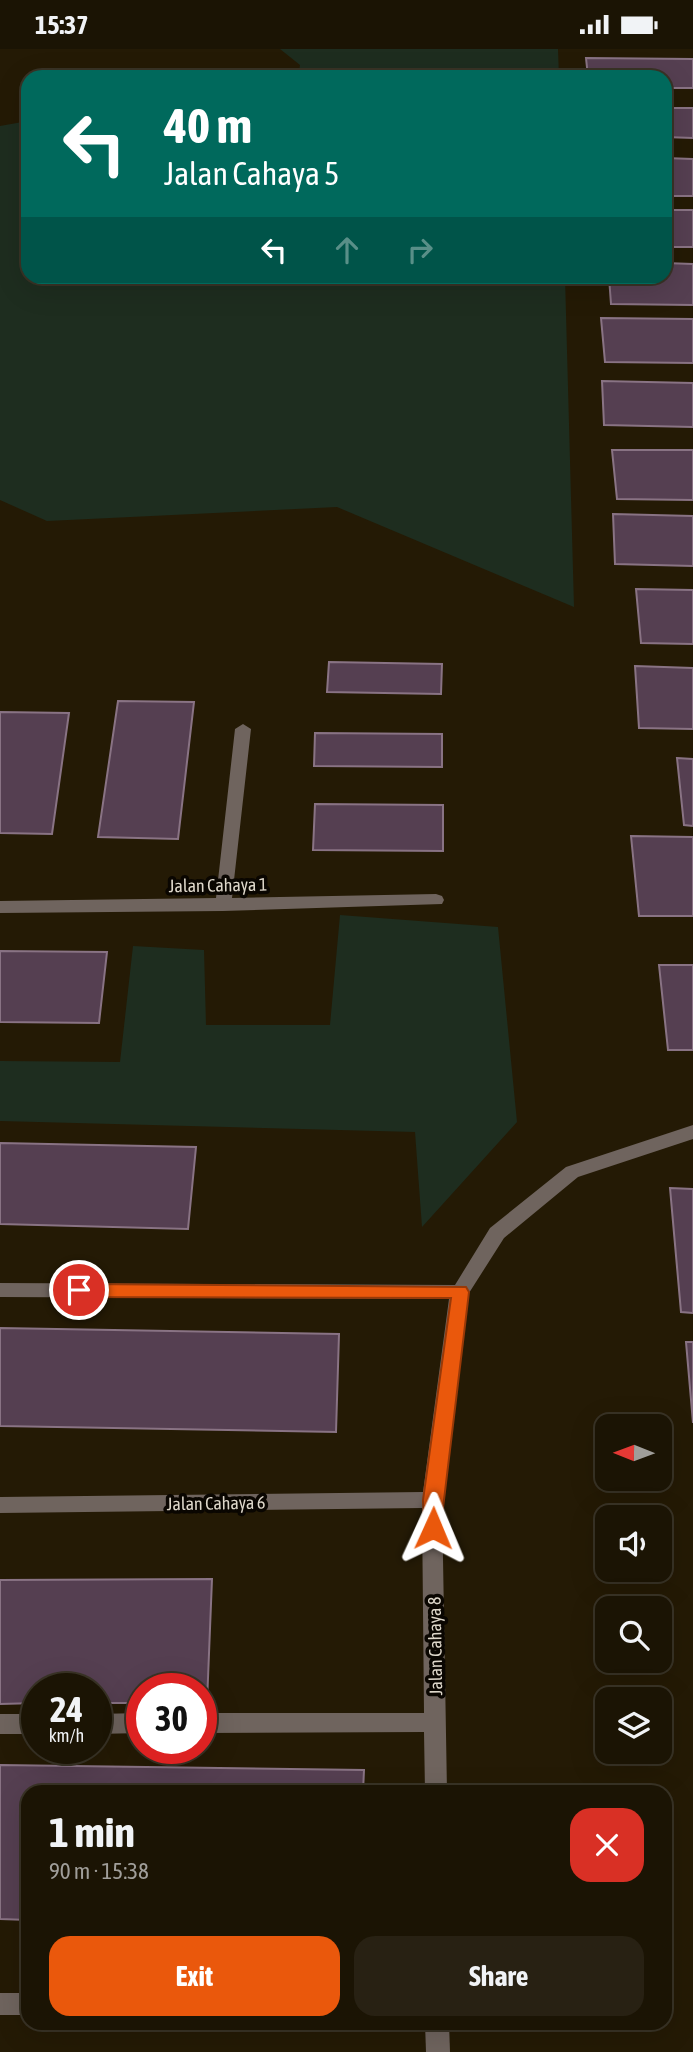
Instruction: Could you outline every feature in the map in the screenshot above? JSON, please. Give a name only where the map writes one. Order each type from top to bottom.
[{"type":"street","points":[[223,905],[243,729]]},
{"type":"street","name":"Jalan Cahaya 1","points":[[0,907],[436,900]]},
{"type":"street","name":"Jalan Cahaya 8","points":[[436,1785],[432,1500],[460,1292],[497,1233],[572,1171],[693,1132]]},
{"type":"street","points":[[0,1290],[460,1292]]},
{"type":"street","name":"Jalan Cahaya 6","points":[[0,1505],[432,1500]]},
{"type":"street","points":[[217,1723],[437,1722]]},
{"type":"street","points":[[0,1724],[21,1724]]},
{"type":"street","points":[[0,2004],[21,2004]]},
{"type":"street","points":[[437,2030],[439,2052]]},
{"type":"green space","points":[[280,49],[558,49],[559,70],[299,70],[300,65]]},
{"type":"green space","points":[[21,122],[21,284],[565,284],[574,607],[337,507],[47,521],[0,500],[0,126]]},
{"type":"green space","points":[[340,915],[498,927],[517,1122],[422,1227],[415,1132],[0,1121],[0,1061],[120,1062],[133,946],[204,950],[206,1025],[330,1025]]},
{"type":"building","points":[[586,58],[693,59],[693,88],[672,88],[672,70],[587,70]]},
{"type":"building","points":[[672,108],[693,108],[693,138],[672,137]]},
{"type":"building","points":[[672,158],[693,159],[693,196],[672,196]]},
{"type":"building","points":[[672,210],[693,210],[693,247],[672,247]]},
{"type":"building","points":[[672,263],[693,264],[693,305],[611,304],[610,284],[672,284]]},
{"type":"building","points":[[601,318],[693,319],[693,363],[605,362]]},
{"type":"building","points":[[602,381],[693,383],[693,427],[604,425]]},
{"type":"building","points":[[612,450],[693,450],[693,500],[617,499]]},
{"type":"building","points":[[613,514],[693,516],[693,566],[615,564]]},
{"type":"building","points":[[636,589],[693,590],[693,644],[641,643]]},
{"type":"building","points":[[329,662],[442,664],[441,694],[327,692]]},
{"type":"building","points":[[635,666],[693,668],[693,729],[639,728]]},
{"type":"building","points":[[118,701],[194,702],[178,839],[98,837]]},
{"type":"building","points":[[0,712],[69,713],[52,834],[0,833]]},
{"type":"building","points":[[315,733],[442,734],[442,767],[314,766]]},
{"type":"building","points":[[677,758],[693,759],[693,826],[684,825]]},
{"type":"building","points":[[315,804],[443,805],[443,851],[313,850]]},
{"type":"building","points":[[631,836],[693,837],[693,916],[639,916]]},
{"type":"building","points":[[0,951],[107,952],[99,1023],[0,1022]]},
{"type":"building","points":[[659,965],[693,965],[693,1050],[668,1050]]},
{"type":"building","points":[[0,1143],[196,1147],[188,1229],[0,1224]]},
{"type":"building","points":[[670,1188],[693,1189],[693,1313],[681,1312]]},
{"type":"building","points":[[0,1328],[339,1334],[336,1432],[0,1426]]},
{"type":"building","points":[[686,1342],[693,1342],[693,1423]]},
{"type":"building","points":[[212,1579],[208,1673],[126,1673],[126,1703],[112,1703],[112,1673],[21,1673],[21,1703],[0,1704],[0,1580]]},
{"type":"building","points":[[0,1765],[364,1770],[363,1785],[21,1785],[21,1920],[0,1919]]},
{"type":"route","points":[[79,1290],[460,1292],[432,1500],[433,1528]]}]
